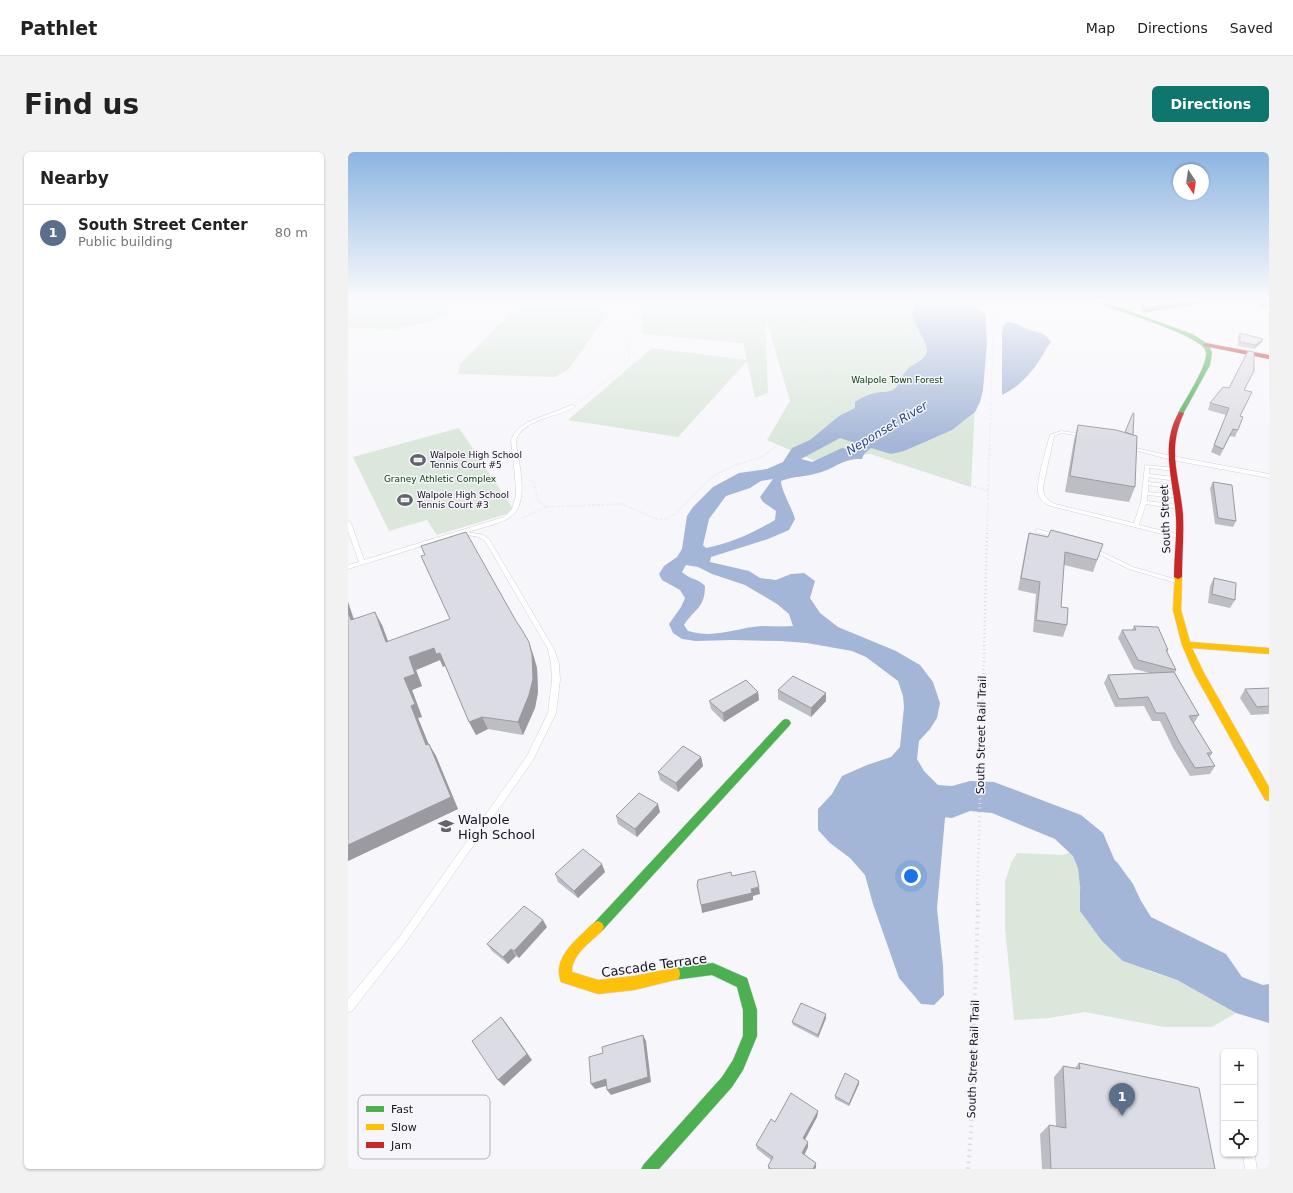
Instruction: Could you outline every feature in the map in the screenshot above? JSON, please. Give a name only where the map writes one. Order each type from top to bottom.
[{"type":"street","name":"South Street","points":[[1207,348],[1207,365],[1173,428],[1170,447],[1178,497],[1179,536],[1177,610],[1186,644],[1212,698],[1269,798]]},
{"type":"street","points":[[1224,348],[1269,357]]},
{"type":"street","points":[[1186,644],[1269,651]]},
{"type":"street","name":"Cascade Terrace","points":[[649,1169],[726,1082],[738,1065],[750,1036],[750,1010],[742,983],[714,969],[678,973],[634,983],[598,987],[566,977],[564,969],[567,960],[786,723]]},
{"type":"lane","points":[[348,567],[506,518],[512,514],[517,504],[518,478],[513,440],[514,434],[536,421],[574,406]]},
{"type":"lane","points":[[1089,437],[1061,432],[1052,435],[1040,487],[1040,495],[1044,501],[1053,505],[1179,536]]},
{"type":"lane","points":[[1124,446],[1172,458],[1269,476]]},
{"type":"lane","points":[[1136,526],[1144,502],[1147,466],[1145,451]]},
{"type":"lane","points":[[1147,466],[1174,469]]},
{"type":"lane","points":[[1146,475],[1176,483]]},
{"type":"lane","points":[[1146,483],[1176,483]]},
{"type":"lane","points":[[1145,493],[1178,497]]},
{"type":"lane","points":[[1144,502],[1178,507]]},
{"type":"lane","points":[[348,523],[362,563]]},
{"type":"lane","points":[[1038,530],[1066,540]]},
{"type":"lane","points":[[348,1007],[408,933],[530,758],[552,713],[556,680],[555,664],[551,649],[487,540],[481,536],[460,532]]},
{"type":"lane","points":[[1087,548],[1101,552],[1131,568],[1178,581]]},
{"type":"lane","points":[[1249,1157],[1251,1169]]},
{"type":"path","points":[[574,406],[622,368],[630,357],[629,348]]},
{"type":"path","points":[[833,348],[828,374],[837,402]]},
{"type":"path","points":[[517,521],[546,507],[622,504],[635,509],[646,516],[657,519],[666,519],[683,508],[713,476],[736,465],[760,458],[807,420],[837,402],[862,390],[882,377],[903,348]]},
{"type":"path","name":"South Street Rail Trail","points":[[968,1169],[973,1084],[993,348]]},
{"type":"path","points":[[875,456],[988,491]]},
{"type":"path","points":[[518,478],[534,482],[538,500],[546,507]]},
{"type":"green space","points":[[475,348],[583,348],[569,369],[555,377],[458,374],[460,364]]},
{"type":"green space","name":"Walpole Town Forest","points":[[651,348],[747,360],[744,348],[766,348],[768,393],[755,398],[747,361],[678,437],[568,420]]},
{"type":"green space","name":"Walpole Town Forest","points":[[775,348],[978,348],[971,487],[871,454],[813,460],[767,440],[790,401]]},
{"type":"green space","name":"Graney Athletic Complex","points":[[459,428],[513,509],[510,513],[437,535],[427,520],[389,531],[353,457]]},
{"type":"green space","points":[[1089,845],[1084,864],[1149,971],[1177,980],[1236,1013],[1212,1027],[1164,1027],[1085,1012],[1049,1018],[1014,1020],[1005,927],[1005,882],[1011,863],[1017,853],[1063,855]]},
{"type":"water","points":[[987,348],[983,390],[980,402],[975,412],[952,430],[904,451],[891,454],[871,448],[864,454],[862,459],[849,460],[824,471],[781,481],[781,485],[795,519],[789,530],[768,539],[711,557],[710,562],[749,571],[760,578],[776,580],[791,574],[804,573],[815,581],[810,598],[820,613],[838,627],[896,651],[920,665],[933,682],[940,703],[937,718],[930,729],[919,741],[917,759],[924,771],[939,786],[948,790],[966,789],[970,791],[970,804],[955,806],[945,818],[937,908],[943,966],[944,995],[934,1005],[921,1004],[899,978],[873,904],[865,875],[850,858],[830,843],[818,830],[818,809],[832,794],[842,776],[867,765],[891,757],[900,747],[904,707],[903,696],[898,681],[866,657],[852,651],[807,643],[780,641],[696,641],[682,639],[673,633],[669,624],[681,607],[685,598],[680,590],[662,580],[659,574],[664,566],[677,557],[682,549],[687,516],[693,507],[713,487],[739,473],[767,469],[783,462],[792,448],[810,440],[839,416],[855,408],[855,402],[858,400],[870,394],[889,391],[896,388],[905,373],[923,359],[927,353],[927,349]],"holes":[[[840,438],[855,443],[847,449],[842,448],[812,462],[801,459]],[[773,479],[760,497],[763,502],[776,511],[775,520],[742,537],[706,548],[703,545],[709,519],[726,496],[750,488],[761,481]],[[686,565],[698,567],[712,574],[745,585],[777,604],[789,614],[793,626],[762,626],[707,634],[688,631],[684,625],[701,604],[705,593],[705,586],[682,572]]]},
{"type":"water","points":[[1002,348],[1047,348],[1027,376],[1013,389],[1002,395]]},
{"type":"water","points":[[1089,845],[1117,862],[1133,884],[1151,917],[1226,954],[1242,977],[1263,985],[1269,984],[1269,1023],[1236,1013],[1177,980],[1123,961],[1102,941],[1080,911],[1080,890]]},
{"type":"building","points":[[1248,351],[1254,352],[1254,371],[1244,390],[1252,392],[1240,416],[1243,417],[1238,430],[1233,429],[1223,449],[1214,445],[1229,408],[1210,403],[1223,387],[1229,388]]},
{"type":"building","points":[[1134,413],[1133,435],[1125,432]]},
{"type":"building","points":[[1078,425],[1116,430],[1137,436],[1135,487],[1070,476]]},
{"type":"building","points":[[1213,482],[1232,485],[1236,521],[1218,518]]},
{"type":"building","points":[[1051,530],[1103,544],[1097,560],[1065,552],[1061,607],[1068,608],[1067,625],[1036,620],[1040,582],[1021,578],[1029,533],[1048,537]]},
{"type":"building","name":"Walpole High School","points":[[466,532],[529,642],[532,655],[533,679],[529,695],[518,722],[482,717],[469,722],[440,653],[436,654],[434,648],[409,657],[415,674],[404,678],[415,704],[411,706],[426,745],[429,744],[451,797],[348,845],[348,612],[351,620],[375,612],[386,642],[450,619],[421,556],[425,555],[421,546]]},
{"type":"building","points":[[1214,578],[1236,583],[1235,600],[1212,594]]},
{"type":"building","points":[[1134,626],[1158,627],[1168,650],[1166,650],[1176,670],[1138,660],[1122,630],[1136,630]]},
{"type":"building","points":[[1174,672],[1199,715],[1189,716],[1212,753],[1207,753],[1215,766],[1195,768],[1178,740],[1165,713],[1156,713],[1148,697],[1119,699],[1108,675]]},
{"type":"building","points":[[793,676],[826,693],[811,708],[778,690]]},
{"type":"building","points":[[746,680],[758,692],[723,713],[709,701]]},
{"type":"building","points":[[1269,688],[1269,706],[1257,707],[1245,689]]},
{"type":"building","points":[[683,746],[701,757],[676,783],[658,772]]},
{"type":"building","points":[[639,793],[658,804],[635,829],[616,816]]},
{"type":"building","points":[[583,849],[602,864],[574,891],[555,874]]},
{"type":"building","points":[[755,871],[759,887],[751,889],[752,893],[701,905],[697,885],[698,880],[731,872],[732,876]]},
{"type":"building","points":[[524,906],[543,920],[514,951],[511,949],[503,957],[487,944]]},
{"type":"building","points":[[801,1003],[826,1014],[818,1035],[792,1022]]},
{"type":"building","points":[[501,1017],[527,1054],[498,1080],[472,1041]]},
{"type":"building","points":[[643,1035],[648,1077],[607,1090],[606,1079],[591,1084],[589,1057],[603,1053],[602,1047]]},
{"type":"building","points":[[1079,1063],[1199,1088],[1215,1169],[1051,1169],[1049,1125],[1066,1128],[1063,1066],[1080,1069]]},
{"type":"building","points":[[845,1073],[859,1081],[849,1104],[835,1096]]},
{"type":"building","points":[[791,1093],[818,1111],[803,1138],[808,1142],[802,1153],[816,1163],[813,1169],[771,1169],[768,1166],[773,1157],[756,1145],[771,1119],[775,1122]]},
{"type":"waterway","name":"Neponset River","points":[[929,797],[935,800],[952,802],[970,796],[994,798],[1068,827],[1089,845],[1098,868],[1100,886]]},
{"type":"traffic: fast","points":[[1181,413],[1207,365],[1209,352],[1207,348]]},
{"type":"traffic: fast","points":[[598,927],[786,723]]},
{"type":"traffic: fast","points":[[649,1169],[727,1082],[738,1065],[750,1036],[750,1010],[742,983],[713,969],[674,974]]},
{"type":"traffic: slow","points":[[1178,577],[1177,610],[1186,645],[1199,673],[1269,797]]},
{"type":"traffic: slow","points":[[1186,645],[1269,651]]},
{"type":"traffic: slow","points":[[598,927],[575,949],[570,956],[565,970],[566,977],[598,987],[634,983],[674,974]]},
{"type":"traffic: jam","points":[[1224,348],[1269,357]]},
{"type":"traffic: jam","points":[[1178,577],[1180,520],[1171,449],[1175,425],[1181,413]]},
{"type":"place","name":"Walpole High School Tennis Court #5","points":[[418,460]]},
{"type":"place","name":"Walpole High School Tennis Court #3","points":[[405,500]]},
{"type":"place","name":"Walpole High School","points":[[446,826]]},
{"type":"place","name":"South Street Center","points":[[1122,1116]]}]
